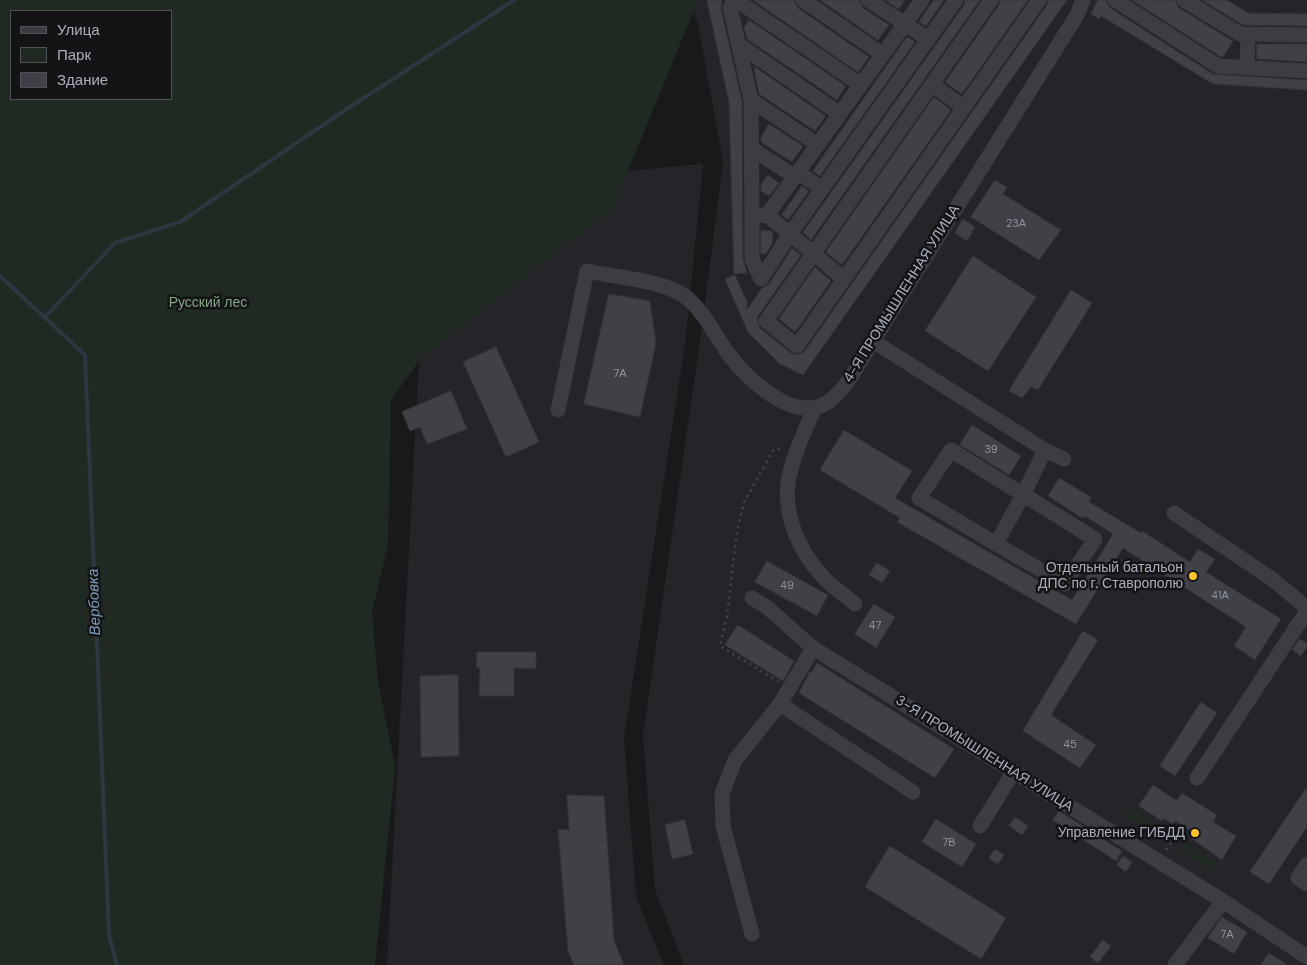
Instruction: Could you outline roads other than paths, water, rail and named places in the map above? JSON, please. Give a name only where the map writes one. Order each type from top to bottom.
[{"type":"street","points":[[861,85],[735,0],[730,7],[751,100],[751,148],[760,215],[752,259],[761,279],[790,234],[956,0]]},
{"type":"street","points":[[803,0],[883,55]]},
{"type":"street","points":[[868,0],[928,39]]},
{"type":"street","points":[[760,215],[796,175],[922,0]]},
{"type":"street","points":[[991,0],[766,321],[797,346],[1039,0]]},
{"type":"street","name":"4-Я ПРОМЫШЛЕННАЯ УЛИЦА","points":[[815,407],[827,403],[841,390],[1078,14],[1083,0]]},
{"type":"street","points":[[1115,0],[1218,66],[1307,71]]},
{"type":"street","points":[[1184,0],[1240,34],[1307,35]]},
{"type":"street","points":[[1247,67],[1248,34]]},
{"type":"street","points":[[738,44],[840,114]]},
{"type":"street","points":[[932,84],[964,108]]},
{"type":"street","points":[[751,100],[818,145]]},
{"type":"street","points":[[751,148],[822,189]]},
{"type":"street","points":[[760,215],[790,234],[844,279]]},
{"type":"street","points":[[558,410],[587,271],[665,286],[684,296],[696,307],[732,359],[748,377],[778,400],[792,405],[815,407],[797,449],[788,483],[788,506],[793,530],[804,554],[824,578],[856,604]]},
{"type":"street","points":[[873,341],[1045,450],[1064,459]]},
{"type":"street","points":[[951,450],[1023,495],[1095,539],[1066,584],[919,498],[951,450]]},
{"type":"street","points":[[996,544],[1045,450]]},
{"type":"street","points":[[1174,513],[1272,579],[1307,610],[1198,778]]},
{"type":"street","name":"3-Я ПРОМЫШЛЕННАЯ УЛИЦА","points":[[752,598],[768,608],[813,648],[1223,901],[1307,957]]},
{"type":"street","points":[[752,934],[722,826],[722,794],[735,760],[780,704],[813,648]]},
{"type":"street","points":[[780,704],[913,792]]},
{"type":"street","points":[[980,826],[1013,773]]},
{"type":"street","points":[[1307,864],[1298,878],[1307,884]]},
{"type":"street","points":[[1175,965],[1223,901]]},
{"type":"waterway","points":[[45,317],[115,243],[180,222],[341,113],[514,0]]},
{"type":"waterway","name":"Вербовка","points":[[0,276],[85,355],[109,935],[117,965]]},
{"type":"place","name":"Отдельный батальон ДПС по г. Ставрополю","points":[[1193,576]]},
{"type":"place","name":"Управление ГИБДД","points":[[1195,833]]},
{"type":"park label","name":"Русский лес","points":[[208,303]]}]
